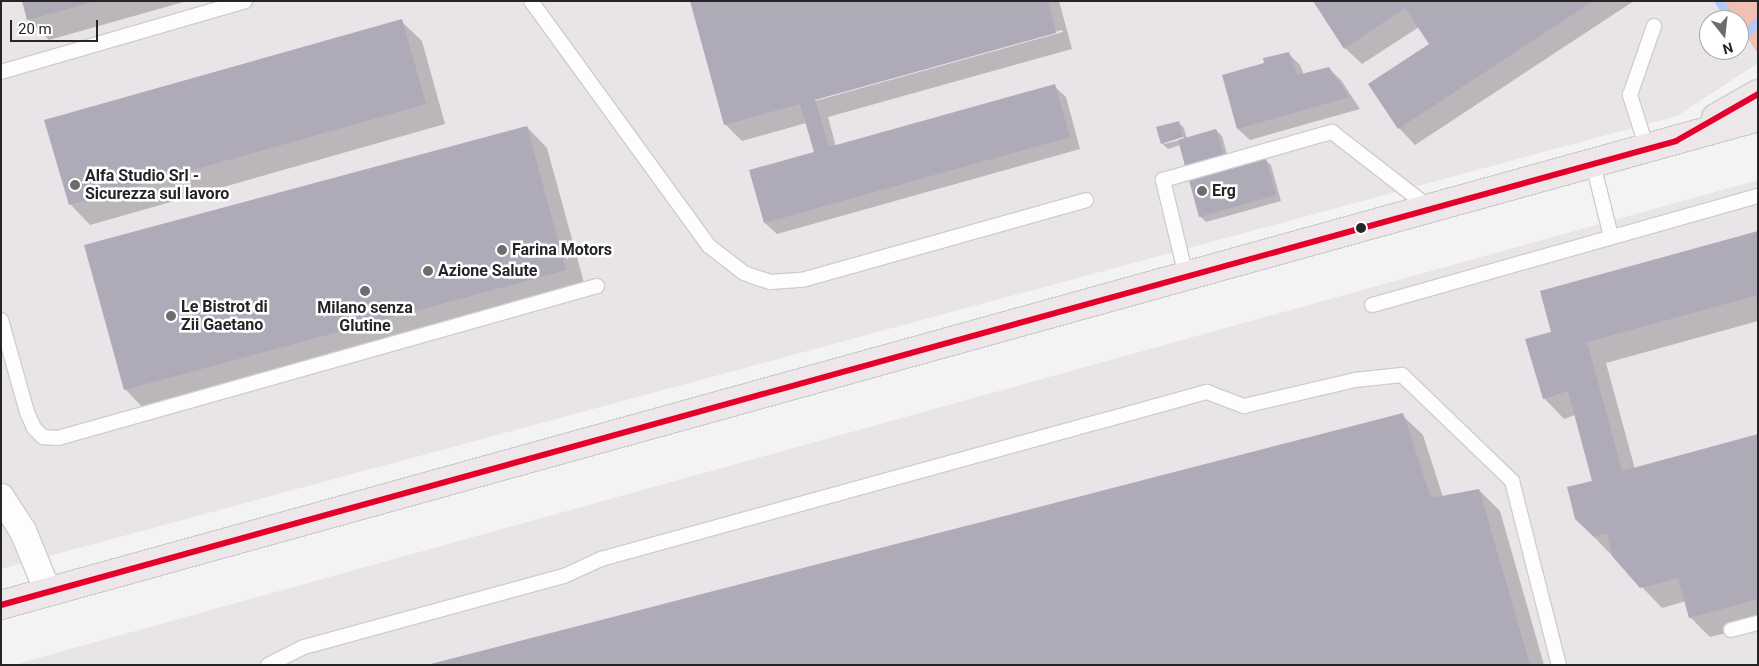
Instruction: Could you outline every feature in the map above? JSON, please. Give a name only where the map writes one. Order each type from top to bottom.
[{"type":"main road","points":[[1676,141],[1758,94]]},
{"type":"main road","points":[[1,605],[1758,118]]},
{"type":"street","points":[[1,496],[23,532],[48,592]]},
{"type":"lane","points":[[1,72],[245,1]]},
{"type":"lane","points":[[531,1],[708,246],[744,273],[770,282],[802,280],[1086,200]]},
{"type":"lane","points":[[1646,149],[1630,95],[1654,26]]},
{"type":"lane","points":[[1186,276],[1163,180],[1332,132],[1431,209]]},
{"type":"lane","points":[[1593,164],[1611,237]]},
{"type":"lane","points":[[1372,304],[1758,196]]},
{"type":"lane","points":[[1,320],[27,412],[34,428],[43,436],[58,438],[597,286]]},
{"type":"lane","points":[[268,665],[304,647],[564,576],[600,559],[1206,392],[1244,406],[1355,380],[1402,375],[1512,481],[1559,665]]},
{"type":"lane","points":[[1730,630],[1758,623]]},
{"type":"shaded area","points":[[1,1],[1724,1],[1730,10],[1699,10],[1699,60],[1749,60],[1749,40],[1758,54],[1758,63],[1677,116],[1,569]]},
{"type":"shaded area","points":[[1724,1],[1758,1],[1758,54],[1749,40],[1749,10],[1730,10]]},
{"type":"shaded area","points":[[1758,180],[1758,665],[13,665]]},
{"type":"building","points":[[22,1],[93,1],[93,2],[27,20]]},
{"type":"building","points":[[690,1],[1048,1],[1056,33],[815,100],[829,147],[1055,84],[1070,137],[764,223],[749,170],[814,152],[800,104],[724,125]]},
{"type":"building","points":[[1313,1],[1593,1],[1398,129],[1368,84],[1429,44],[1405,8],[1344,49]]},
{"type":"building","points":[[402,19],[426,104],[69,205],[44,120]]},
{"type":"building","points":[[1289,52],[1297,75],[1329,67],[1349,97],[1237,129],[1222,75],[1264,63],[1263,58]]},
{"type":"building","points":[[1179,121],[1183,137],[1161,144],[1156,127]]},
{"type":"building","points":[[527,126],[566,270],[124,390],[84,245]]},
{"type":"building","points":[[1216,129],[1228,169],[1266,158],[1276,195],[1199,217],[1178,140]]},
{"type":"building","points":[[1758,231],[1758,295],[1587,342],[1622,471],[1758,434],[1758,599],[1689,618],[1678,578],[1640,588],[1613,557],[1607,533],[1594,537],[1575,519],[1567,487],[1592,481],[1568,391],[1543,399],[1525,339],[1551,332],[1540,291]]},
{"type":"building","points":[[1403,413],[1431,498],[1479,489],[1530,665],[427,665]]},
{"type":"waterway","points":[[1719,1],[1725,10]]},
{"type":"waterway","points":[[1749,30],[1758,21]]},
{"type":"transit line","points":[[1,605],[1676,141],[1758,94]]},
{"type":"place","name":"Alfa Studio Srl - Sicurezza sul lavoro","points":[[75,185]]},
{"type":"place","name":"Erg","points":[[1202,191]]},
{"type":"place","name":"Farina Motors","points":[[502,250]]},
{"type":"place","name":"Azione Salute","points":[[428,271]]},
{"type":"place","name":"Milano senza Glutine","points":[[365,291]]},
{"type":"place","name":"Le Bistrot di Zii Gaetano","points":[[171,316]]}]
